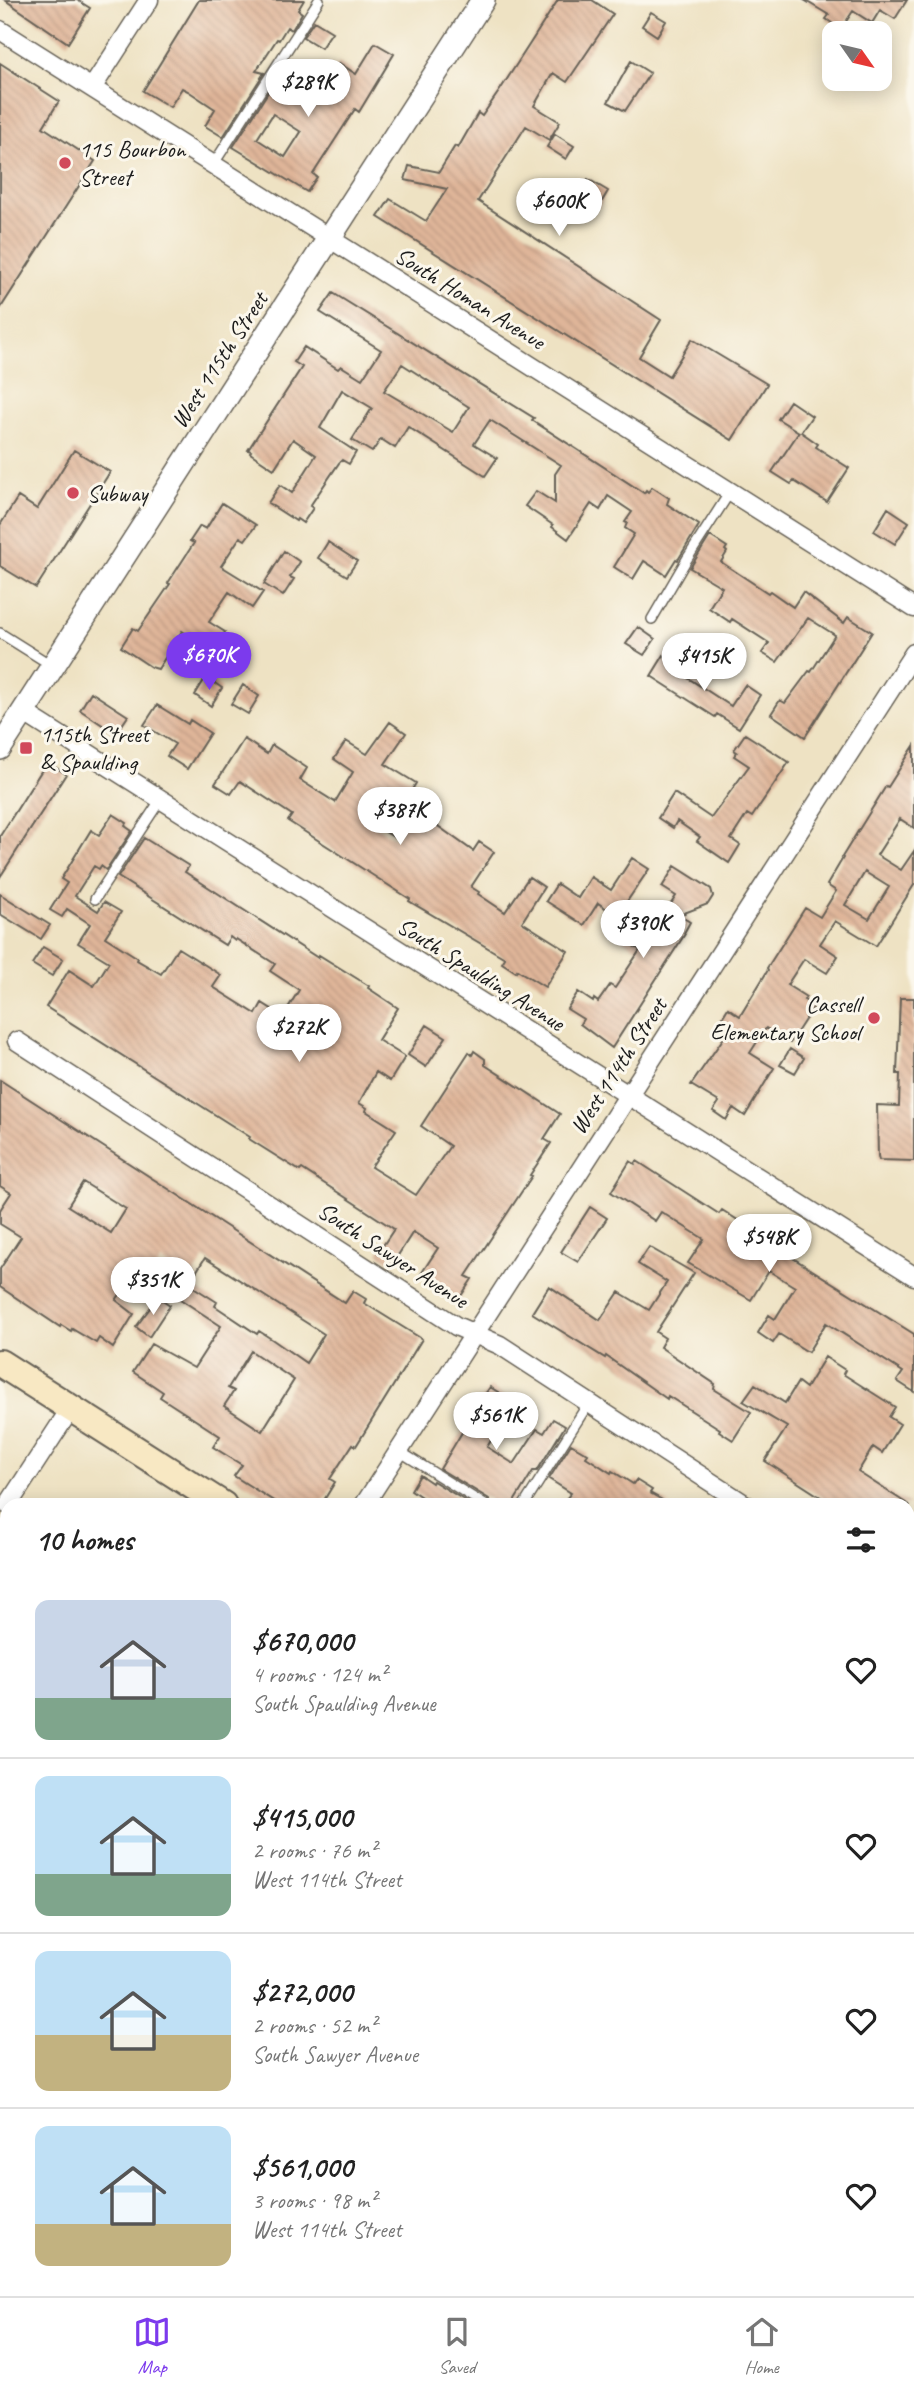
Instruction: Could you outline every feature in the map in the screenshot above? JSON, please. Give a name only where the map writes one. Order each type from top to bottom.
[{"type":"main road","points":[[0,1363],[204,1498]]},
{"type":"street","points":[[92,88],[149,0]]},
{"type":"street","name":"West 115th Street","points":[[0,748],[483,0]]},
{"type":"street","name":"South Homan Avenue","points":[[0,30],[914,608]]},
{"type":"street","name":"West 114th Street","points":[[369,1498],[914,653]]},
{"type":"street","name":"South Spaulding Avenue","points":[[23,712],[914,1276]]},
{"type":"street","name":"South Sawyer Avenue","points":[[17,1041],[456,1326],[500,1345],[735,1498]]},
{"type":"street","points":[[13,1498],[71,1408]]},
{"type":"lane","points":[[213,165],[318,0]]},
{"type":"lane","points":[[652,619],[730,492]]},
{"type":"lane","points":[[0,632],[53,666]]},
{"type":"lane","points":[[95,899],[161,799]]},
{"type":"lane","points":[[529,1498],[589,1404]]},
{"type":"lane","points":[[400,1451],[474,1498]]},
{"type":"building","points":[[5,0],[77,0],[90,8],[68,43]]},
{"type":"building","points":[[199,0],[304,0],[298,10],[302,13],[292,30],[287,27],[256,71],[264,73],[223,137],[205,126],[215,109],[188,91],[182,88],[170,107],[143,91]]},
{"type":"building","points":[[558,0],[592,0],[613,14],[567,82],[553,73],[534,106],[560,122],[549,140],[526,126],[478,201],[661,320],[639,357],[669,376],[692,339],[767,384],[732,440],[378,217],[390,199],[426,221],[447,189],[405,180],[409,166],[439,172],[455,146],[458,148],[478,113],[482,116],[500,90]]},
{"type":"building","points":[[804,0],[907,0],[895,19],[880,10],[873,21],[853,11],[846,21],[829,21],[826,19],[829,15]]},
{"type":"building","points":[[651,12],[666,21],[657,36],[642,26]]},
{"type":"building","points":[[314,21],[332,32],[321,48],[303,37]]},
{"type":"building","points":[[375,43],[394,54],[359,112],[355,109],[313,174],[317,177],[307,192],[233,147],[279,75],[298,79],[298,82],[318,95],[339,63],[356,74]],"holes":[[[273,114],[301,132],[285,157],[257,139]]]},
{"type":"building","points":[[631,61],[650,73],[625,111],[608,102]]},
{"type":"building","points":[[0,63],[59,101],[43,127],[95,161],[0,309]]},
{"type":"building","points":[[555,134],[574,146],[566,159],[547,147]]},
{"type":"building","points":[[588,179],[608,191],[598,208],[578,195]]},
{"type":"building","points":[[333,293],[534,418],[532,420],[644,493],[652,487],[669,498],[667,504],[699,525],[678,560],[676,559],[666,575],[644,561],[633,579],[614,567],[634,534],[625,528],[625,522],[632,512],[608,496],[600,510],[591,504],[568,539],[525,506],[536,491],[555,503],[555,474],[561,465],[490,420],[474,444],[497,458],[485,476],[408,427],[395,448],[381,439],[372,452],[352,440],[372,408],[342,390],[320,428],[356,452],[349,464],[342,460],[339,463],[310,506],[313,508],[303,523],[268,503],[280,485],[292,493],[316,455],[293,439],[274,469],[248,450],[302,367],[294,362],[304,347],[338,369],[341,366],[362,379],[381,350],[320,312]],"holes":[[[402,364],[469,407],[453,432],[384,391]]]},
{"type":"building","points":[[790,401],[812,416],[801,432],[818,444],[816,447],[849,468],[827,502],[794,481],[791,484],[772,472],[799,432],[778,419]]},
{"type":"building","points":[[74,450],[110,472],[36,588],[0,566],[0,525],[18,497],[37,509]]},
{"type":"building","points":[[222,503],[256,525],[245,540],[240,537],[221,566],[263,592],[252,608],[229,592],[209,622],[225,632],[213,651],[182,631],[158,669],[151,667],[121,647],[133,628],[138,631],[170,584],[168,583],[194,543],[190,541],[200,526],[206,529]]},
{"type":"building","points":[[888,508],[909,522],[895,544],[874,531]]},
{"type":"building","points":[[710,536],[727,547],[721,562],[768,593],[770,591],[793,607],[803,592],[844,623],[848,617],[872,632],[805,737],[771,714],[780,700],[785,703],[809,671],[811,672],[835,635],[808,618],[777,662],[762,653],[769,643],[709,608],[722,587],[690,568]]},
{"type":"building","points":[[328,542],[357,561],[347,576],[318,558]]},
{"type":"building","points":[[284,551],[300,562],[290,577],[294,579],[283,596],[264,584]]},
{"type":"building","points":[[638,627],[655,639],[644,655],[626,644]]},
{"type":"building","points":[[664,655],[692,673],[688,678],[731,706],[745,685],[760,695],[739,728],[717,714],[715,717],[651,676]]},
{"type":"building","points":[[206,677],[222,688],[211,706],[195,695]]},
{"type":"building","points":[[243,685],[259,696],[248,714],[231,704]]},
{"type":"building","points":[[91,692],[128,716],[116,734],[80,710]]},
{"type":"building","points":[[157,705],[188,724],[190,720],[210,733],[187,769],[167,756],[175,744],[144,725]]},
{"type":"building","points":[[390,722],[406,733],[385,764],[416,783],[401,808],[378,792],[361,817],[395,838],[414,809],[473,851],[479,842],[494,852],[471,887],[505,912],[529,877],[544,887],[522,922],[568,951],[545,987],[502,963],[505,958],[409,901],[410,899],[288,821],[292,815],[240,781],[231,794],[215,784],[244,739],[267,754],[272,745],[307,768],[300,780],[335,802],[353,772],[334,759],[346,741],[367,754]]},
{"type":"building","points":[[745,734],[789,762],[752,817],[747,814],[731,839],[740,845],[729,863],[697,841],[700,837],[677,821],[673,828],[658,818],[674,793],[711,818],[749,766],[734,756],[737,752],[734,750]]},
{"type":"building","points":[[914,746],[914,828],[900,819],[877,855],[901,870],[914,851],[914,885],[876,946],[835,921],[820,944],[838,956],[827,973],[804,959],[787,985],[806,997],[804,1000],[814,1006],[790,1043],[766,1028],[750,1053],[774,1068],[745,1116],[733,1108],[726,1120],[713,1111],[719,1102],[691,1085],[727,1033],[717,1026],[728,1008],[740,1016],[805,908],[820,917],[836,891],[827,885],[886,786],[888,787]],"holes":[[[865,872],[889,887],[869,919],[845,905]]]},
{"type":"building","points":[[47,762],[66,774],[0,877],[0,836]]},
{"type":"building","points":[[113,814],[127,823],[125,826],[132,831],[106,870],[101,866],[99,869],[94,866],[75,896],[98,911],[104,902],[121,912],[105,937],[138,958],[137,960],[161,974],[178,948],[221,975],[213,987],[256,1014],[262,1003],[283,1016],[299,990],[270,971],[275,964],[236,939],[235,941],[230,937],[225,945],[118,877],[144,838],[189,866],[185,872],[318,958],[319,955],[369,986],[368,988],[398,1008],[378,1040],[405,1057],[390,1081],[376,1072],[359,1103],[367,1108],[366,1111],[396,1130],[371,1167],[416,1195],[450,1146],[421,1126],[469,1052],[472,1055],[474,1051],[485,1059],[485,1065],[560,1114],[544,1139],[551,1143],[466,1276],[472,1279],[459,1299],[421,1274],[438,1248],[413,1232],[393,1263],[378,1253],[394,1229],[302,1169],[300,1171],[249,1139],[250,1137],[46,1007],[69,970],[94,986],[109,962],[78,943],[90,924],[67,909],[62,917],[50,910],[67,883],[61,879],[91,830],[99,835]]},
{"type":"building","points":[[632,858],[649,869],[617,916],[598,903],[584,925],[546,901],[557,884],[578,898],[591,877],[611,890]]},
{"type":"building","points":[[675,866],[711,889],[713,896],[708,904],[679,915],[690,922],[685,934],[612,1048],[580,1024],[583,1019],[567,1009],[578,992],[593,1002],[594,999],[598,1002],[610,985],[615,988],[640,950],[618,937],[633,913],[655,928],[676,896],[662,887]]},
{"type":"building","points":[[0,894],[50,925],[41,939],[0,914]]},
{"type":"building","points":[[43,947],[63,959],[52,976],[32,964]]},
{"type":"building","points":[[900,998],[914,998],[914,1161],[879,1160],[878,1156],[877,1105],[899,1106],[900,1074],[897,1074]]},
{"type":"building","points":[[427,1025],[446,1037],[426,1067],[408,1055]]},
{"type":"building","points":[[790,1049],[804,1058],[795,1073],[780,1065]]},
{"type":"building","points":[[0,1080],[345,1303],[353,1291],[366,1299],[364,1303],[422,1339],[356,1446],[353,1444],[330,1479],[335,1482],[325,1498],[269,1498],[234,1476],[242,1465],[213,1447],[220,1436],[160,1397],[163,1392],[133,1372],[151,1344],[194,1368],[221,1326],[174,1295],[184,1281],[217,1302],[215,1306],[257,1334],[259,1331],[306,1363],[324,1334],[205,1258],[191,1280],[161,1261],[147,1282],[135,1274],[116,1300],[134,1314],[113,1348],[99,1338],[96,1343],[72,1329],[71,1331],[61,1325],[60,1327],[0,1287],[0,1269],[21,1237],[0,1224],[0,1210],[11,1193],[0,1186]],"holes":[[[83,1182],[126,1209],[111,1233],[68,1206]],[[251,1351],[294,1380],[262,1431],[224,1406],[234,1391],[228,1388]]]},
{"type":"building","points":[[630,1161],[635,1164],[637,1161],[719,1214],[722,1210],[769,1240],[769,1243],[914,1334],[914,1392],[897,1381],[903,1372],[826,1323],[808,1352],[779,1334],[773,1343],[758,1333],[769,1315],[775,1319],[795,1287],[769,1271],[751,1300],[688,1263],[704,1239],[661,1212],[655,1221],[611,1192]]},
{"type":"building","points":[[590,1207],[607,1218],[578,1262],[561,1252]]},
{"type":"building","points":[[649,1247],[694,1273],[656,1332],[665,1338],[660,1347],[715,1384],[714,1389],[751,1412],[733,1440],[668,1396],[667,1399],[606,1356],[605,1358],[532,1313],[549,1286],[600,1320],[619,1292],[649,1310],[667,1282],[638,1264]]},
{"type":"building","points":[[158,1297],[170,1305],[149,1337],[136,1327]]},
{"type":"building","points":[[825,1357],[845,1370],[843,1374],[895,1407],[889,1417],[900,1424],[882,1453],[873,1447],[858,1472],[898,1498],[822,1498],[765,1461],[787,1427],[743,1401],[755,1384],[785,1403],[798,1382],[806,1388]]},
{"type":"building","points":[[490,1387],[519,1405],[508,1423],[504,1420],[487,1447],[514,1464],[537,1429],[544,1433],[553,1419],[565,1426],[516,1498],[487,1498],[440,1469],[464,1429],[462,1427]]},
{"type":"building","points":[[571,1444],[611,1473],[612,1471],[633,1484],[636,1480],[659,1498],[567,1498],[571,1493],[549,1479]]},
{"type":"building","points":[[420,1475],[461,1498],[423,1498],[411,1490]]},
{"type":"place","name":"115 Bourbon Street","points":[[65,163]]},
{"type":"place","name":"Subway","points":[[73,493]]},
{"type":"place","name":"115th Street & Spaulding","points":[[26,748]]},
{"type":"place","name":"Cassell Elementary School","points":[[874,1018]]}]
